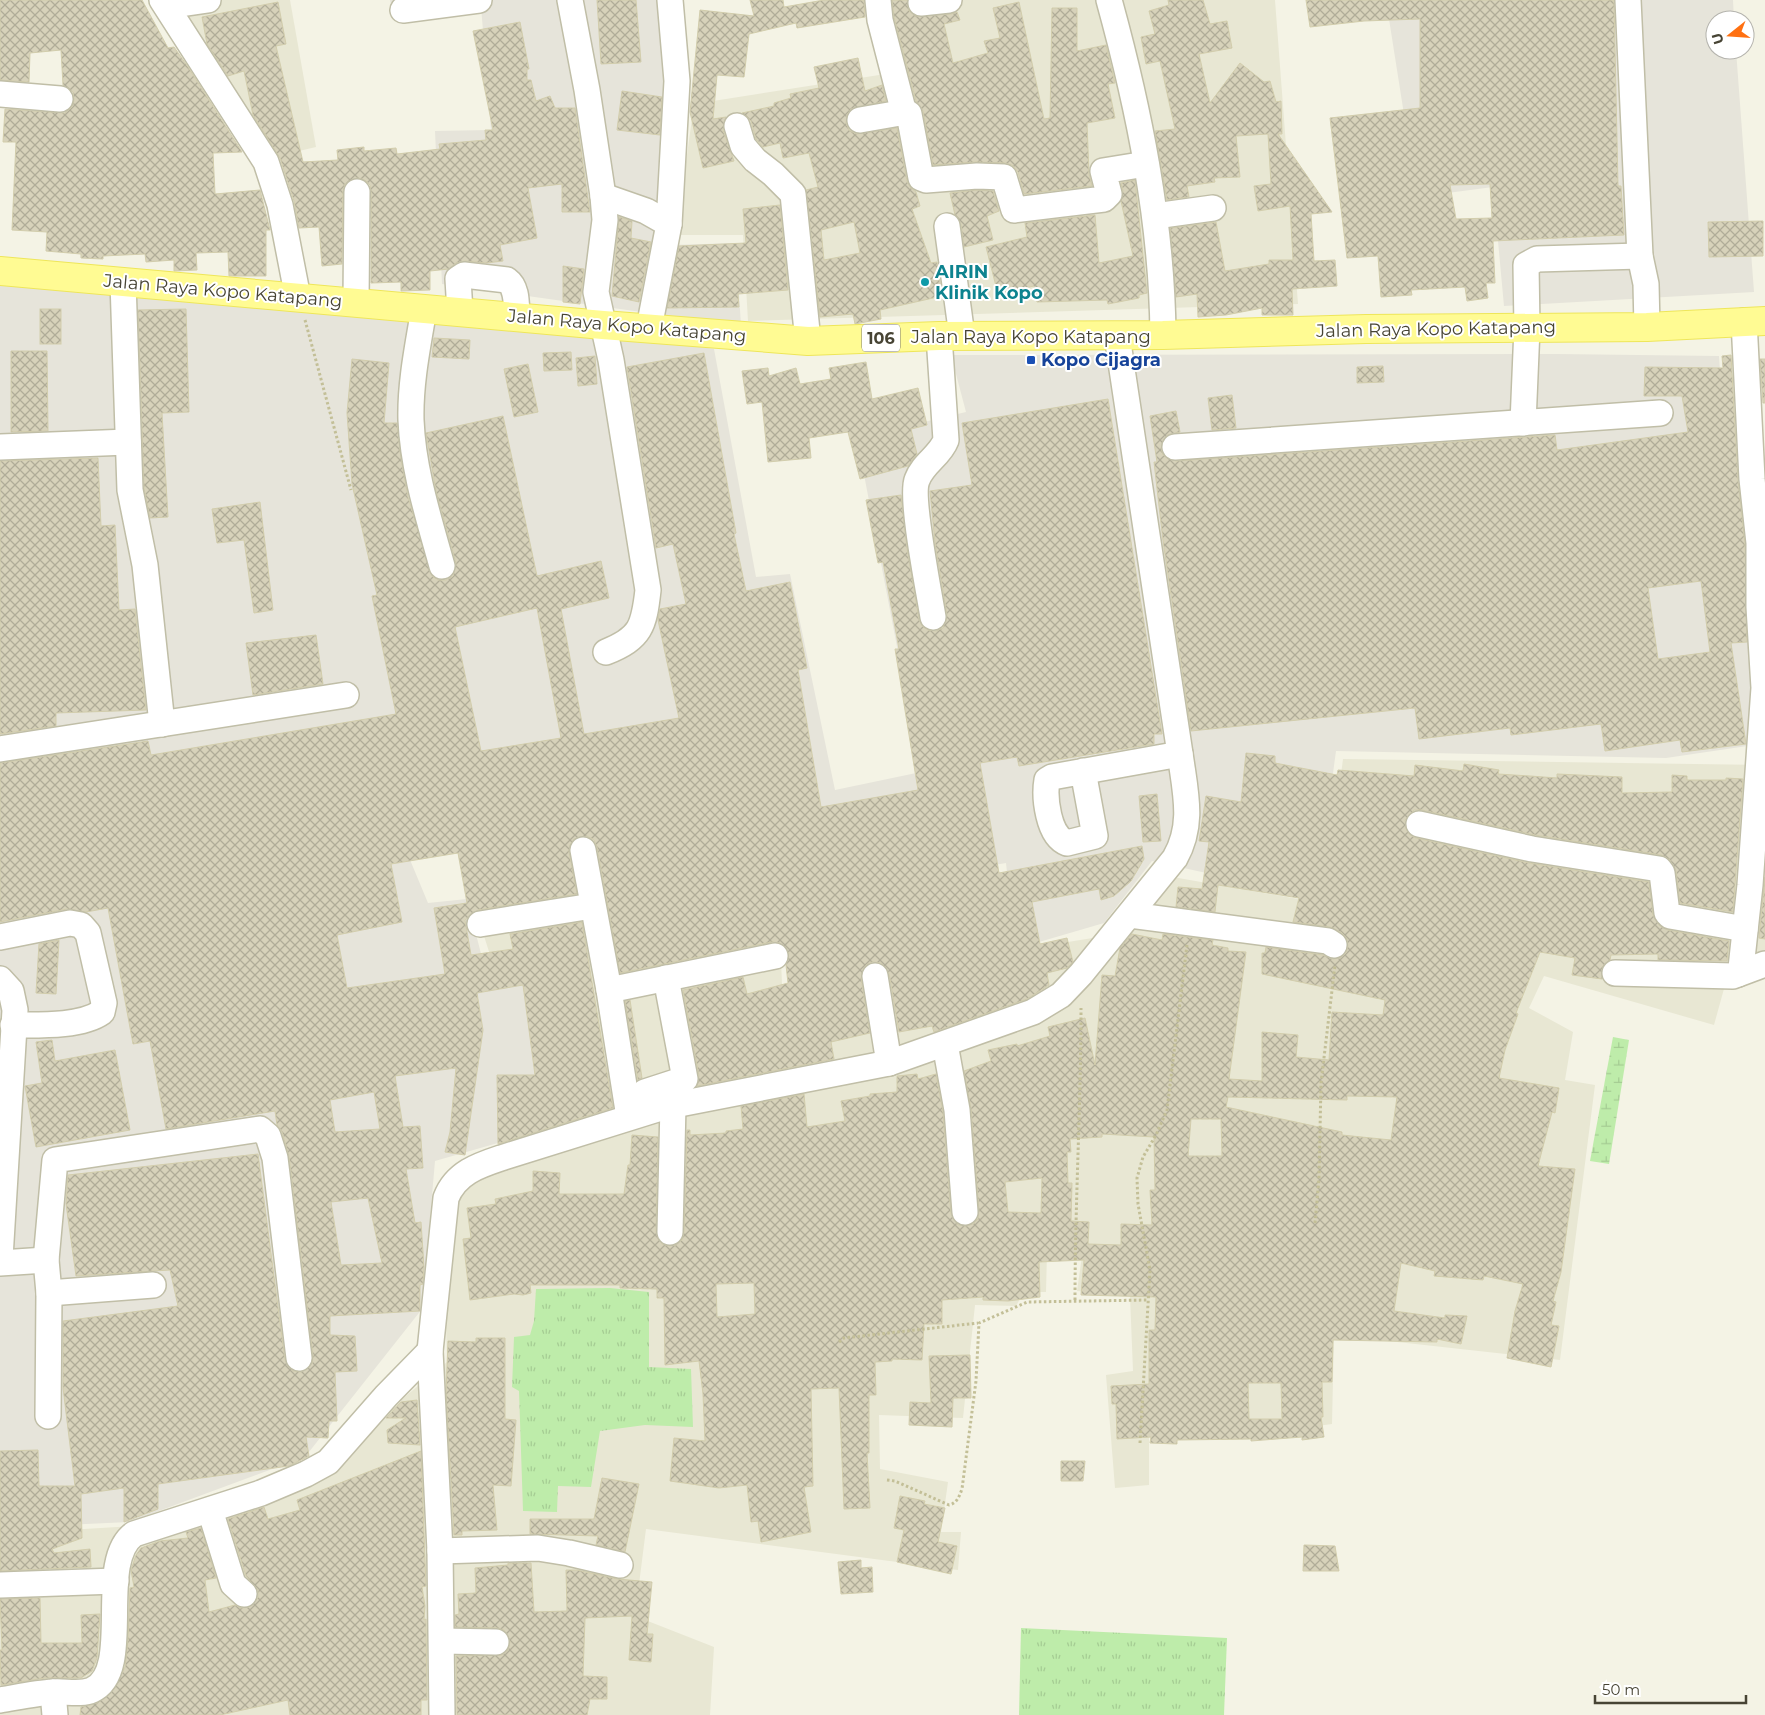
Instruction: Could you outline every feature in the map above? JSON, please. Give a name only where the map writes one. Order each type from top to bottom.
[{"type":"main road","name":"Jalan Raya Kopo Katapang","points":[[0,271],[603,325],[808,341],[950,336],[1117,336],[1366,329],[1647,328],[1755,321]]},
{"type":"street","points":[[208,0],[165,3],[266,162],[280,205],[298,298]]},
{"type":"street","points":[[403,10],[479,0]]},
{"type":"street","points":[[570,0],[587,90],[603,196],[605,220],[596,292],[648,590],[645,621],[634,638],[606,652]]},
{"type":"street","points":[[649,328],[669,224],[677,81],[670,0]]},
{"type":"street","points":[[878,0],[880,20],[904,113]]},
{"type":"street","points":[[921,3],[949,0]]},
{"type":"street","points":[[1109,0],[1135,100],[1155,216],[1162,281],[1163,335]]},
{"type":"street","points":[[1628,0],[1640,256],[1646,284],[1647,328]]},
{"type":"street","points":[[0,94],[60,98]]},
{"type":"street","points":[[860,120],[908,114],[921,178],[926,180],[977,176],[1004,177],[1014,210],[1104,199],[1109,194],[1103,171],[1146,164]]},
{"type":"street","points":[[737,126],[743,146],[754,160],[773,174],[793,194],[808,341]]},
{"type":"street","points":[[356,302],[357,192]]},
{"type":"street","points":[[603,196],[646,211],[669,224]]},
{"type":"street","points":[[1155,216],[1213,208]]},
{"type":"street","points":[[933,616],[914,489],[924,466],[943,449],[946,440],[950,336],[947,226]]},
{"type":"street","points":[[1522,423],[1527,328],[1526,265],[1530,261],[1537,259],[1640,256]]},
{"type":"street","points":[[460,312],[458,279],[464,275],[511,282],[514,288],[517,317]]},
{"type":"street","points":[[124,282],[130,490],[146,565],[162,724]]},
{"type":"street","points":[[424,309],[412,385],[411,420],[420,486],[442,566]]},
{"type":"street","points":[[1738,974],[1741,968],[1746,929],[1764,688],[1759,607],[1759,543],[1752,479],[1755,321]]},
{"type":"street","points":[[442,1715],[440,1551],[430,1351],[446,1198],[456,1181],[466,1172],[481,1165],[673,1105],[889,1063],[1033,1012],[1061,995],[1081,974],[1175,858],[1183,844],[1188,809],[1117,336]]},
{"type":"street","points":[[1175,447],[1660,413]]},
{"type":"street","points":[[0,447],[128,442]]},
{"type":"street","points":[[0,749],[346,695]]},
{"type":"street","points":[[1083,771],[1180,754]]},
{"type":"street","points":[[1419,824],[1539,850],[1659,870],[1662,873],[1666,913],[1670,916],[1746,929]]},
{"type":"street","points":[[583,850],[609,990],[629,1118]]},
{"type":"street","points":[[480,924],[592,906]]},
{"type":"street","points":[[1130,915],[1328,941],[1334,945]]},
{"type":"street","points":[[0,938],[70,923],[81,925],[88,933],[104,1003],[102,1012],[93,1019],[48,1024],[13,1025]]},
{"type":"street","points":[[609,990],[775,956]]},
{"type":"street","points":[[1615,972],[1733,976],[1765,964]]},
{"type":"street","points":[[875,976],[889,1063]]},
{"type":"street","points":[[645,1092],[685,1079],[666,978]]},
{"type":"street","points":[[0,979],[11,991],[15,1010],[0,1258]]},
{"type":"street","points":[[945,1044],[958,1110],[965,1212]]},
{"type":"street","points":[[670,1232],[673,1105]]},
{"type":"street","points":[[48,1416],[49,1293],[46,1260],[55,1160],[260,1129],[268,1136],[275,1158],[299,1358]]},
{"type":"street","points":[[0,1264],[46,1260]]},
{"type":"street","points":[[49,1293],[153,1285]]},
{"type":"street","points":[[0,1700],[54,1704],[88,1692],[103,1682],[114,1646],[116,1581],[120,1549],[125,1540],[134,1534],[261,1493],[306,1474],[328,1462],[386,1396],[430,1351]]},
{"type":"street","points":[[210,1510],[233,1584],[244,1594]]},
{"type":"street","points":[[440,1551],[538,1548],[620,1565]]},
{"type":"street","points":[[0,1585],[116,1581]]},
{"type":"street","points":[[442,1641],[496,1642]]},
{"type":"path","points":[[298,298],[352,490]]},
{"type":"path","points":[[1140,1443],[1150,1270],[1138,1204],[1137,1178],[1143,1157],[1156,1135],[1167,1110],[1190,923]]},
{"type":"path","points":[[1315,1223],[1319,1179],[1321,1083],[1336,952],[1334,945]]},
{"type":"path","points":[[1075,1300],[1075,1213],[1081,1069],[1081,974]]},
{"type":"path","points":[[839,1342],[844,1338],[979,1323],[1027,1302],[1148,1300]]},
{"type":"path","points":[[887,1480],[896,1481],[949,1505],[955,1503],[959,1497],[962,1489],[976,1381],[979,1323]]},
{"type":"shaded area","points":[[167,0],[290,0],[316,147],[269,158]]},
{"type":"shaded area","points":[[390,0],[681,0],[671,245],[736,243],[741,326],[442,284],[435,131],[491,130],[481,6],[393,17]]},
{"type":"shaded area","points":[[882,0],[1275,0],[1298,304],[748,321],[743,235],[676,235],[694,104],[892,73]]},
{"type":"shaded area","points":[[1386,0],[1733,0],[1734,10],[1705,10],[1705,60],[1737,60],[1754,292],[1504,306],[1493,187],[1417,197]]},
{"type":"shaded area","points":[[0,281],[287,311],[517,317],[714,349],[756,577],[790,574],[835,790],[921,772],[857,438],[966,412],[951,355],[1557,354],[1719,356],[1731,547],[1749,545],[1754,745],[1666,758],[1336,751],[1322,854],[1292,892],[1152,861],[1104,923],[1015,949],[1006,863],[903,881],[922,1013],[800,1026],[784,905],[614,928],[593,838],[408,855],[428,903],[467,899],[489,985],[554,978],[567,1068],[612,1059],[620,1108],[435,1161],[422,1309],[305,1457],[129,1522],[0,1528]]},
{"type":"shaded area","points":[[1343,759],[1765,765],[1765,964],[1730,967],[1714,1025],[1544,976],[1529,1008],[1573,1032],[1565,1080],[1595,1085],[1560,1360],[1334,1335],[1332,1424],[1257,1434],[1149,1437],[1149,1485],[1115,1488],[1106,1375],[1133,1371],[1130,1296],[1077,1291],[1083,1249],[1047,1253],[1046,1292],[1024,1292],[1016,1306],[975,1305],[963,1418],[879,1415],[880,1469],[948,1482],[941,1532],[961,1532],[958,1570],[646,1529],[635,1616],[714,1647],[710,1715],[0,1715],[0,1534],[151,1525],[321,1466],[447,1362],[444,1248],[456,1196],[482,1168],[630,1121],[617,1051],[573,1057],[497,977],[460,860],[588,849],[616,938],[779,914],[784,1030],[930,1017],[1007,952],[1117,934],[1167,876],[1298,899],[1330,860]]},
{"type":"green space","points":[[1613,1037],[1629,1040],[1609,1164],[1590,1161]]},
{"type":"green space","points":[[610,1288],[649,1292],[649,1367],[691,1369],[693,1427],[645,1425],[600,1431],[591,1487],[558,1486],[557,1512],[523,1511],[519,1391],[512,1387],[514,1337],[530,1335],[534,1321],[536,1289]]},
{"type":"green space","points":[[1021,1628],[1227,1638],[1224,1715],[1019,1715]]},
{"type":"building","points":[[0,0],[142,0],[168,48],[174,47],[242,152],[213,153],[215,194],[260,190],[270,230],[266,230],[266,276],[229,276],[228,252],[196,253],[197,270],[174,271],[174,260],[146,262],[145,254],[103,256],[103,259],[81,258],[81,254],[46,251],[47,232],[12,230],[16,142],[3,142],[5,109],[65,113],[72,107],[74,100],[73,92],[63,85],[61,50],[30,53],[29,82],[0,80]]},
{"type":"building","points":[[597,0],[636,0],[641,62],[601,64]]},
{"type":"building","points":[[750,0],[783,0],[784,7],[824,0],[864,0],[865,17],[797,28],[796,23],[749,34],[744,77],[717,75],[713,119],[726,117],[723,130],[734,161],[703,168],[690,112],[700,10],[754,16]]},
{"type":"building","points":[[892,0],[907,0],[909,11],[916,16],[957,12],[960,20],[944,24],[953,63],[988,53],[984,41],[1000,38],[993,8],[1019,2],[1044,119],[1050,118],[1052,8],[1077,8],[1077,51],[1106,45],[1115,83],[1108,84],[1115,118],[1087,123],[1089,174],[1092,186],[1024,194],[1018,172],[1012,165],[976,162],[933,165],[923,111],[916,101],[894,17]]},
{"type":"building","points":[[1168,0],[1203,0],[1210,24],[1227,21],[1232,48],[1199,54],[1210,103],[1240,63],[1264,82],[1270,81],[1276,102],[1281,101],[1282,134],[1278,134],[1332,212],[1311,214],[1314,261],[1335,260],[1337,286],[1292,289],[1293,315],[1262,315],[1262,308],[1226,315],[1198,317],[1197,294],[1176,297],[1170,228],[1216,222],[1225,271],[1269,264],[1269,260],[1293,260],[1290,206],[1258,211],[1254,186],[1271,184],[1268,134],[1236,136],[1240,177],[1214,178],[1215,182],[1187,186],[1189,197],[1167,200],[1155,131],[1175,129],[1160,61],[1146,64],[1141,37],[1155,34],[1149,11],[1169,5]]},
{"type":"building","points":[[1306,0],[1614,0],[1618,186],[1621,186],[1624,235],[1493,241],[1495,283],[1486,283],[1488,298],[1467,301],[1465,287],[1411,290],[1412,295],[1381,297],[1378,256],[1347,258],[1330,118],[1420,108],[1420,19],[1364,21],[1310,27]],"holes":[[[1490,184],[1492,218],[1456,219],[1450,185]]]},
{"type":"building","points":[[278,2],[286,44],[276,46],[303,162],[338,160],[337,150],[364,147],[364,151],[396,148],[397,154],[440,149],[439,144],[486,140],[485,130],[493,130],[473,31],[520,22],[529,69],[527,69],[527,80],[531,80],[536,101],[550,96],[555,108],[575,108],[590,212],[562,212],[562,184],[528,188],[537,238],[500,245],[503,261],[486,263],[465,261],[456,263],[449,269],[430,271],[430,290],[401,291],[401,282],[371,283],[371,192],[370,185],[365,180],[357,178],[345,184],[343,191],[342,264],[322,266],[319,227],[299,228],[294,201],[280,158],[253,115],[244,71],[228,76],[207,44],[202,17]]},
{"type":"building","points":[[858,58],[865,91],[882,85],[886,101],[851,109],[847,115],[846,123],[849,130],[856,134],[897,128],[907,181],[916,192],[920,206],[912,209],[931,263],[937,262],[942,296],[880,310],[881,319],[855,324],[853,314],[820,317],[806,190],[818,187],[809,153],[783,158],[780,143],[763,147],[756,139],[751,121],[742,113],[774,106],[774,103],[791,98],[790,94],[819,88],[814,67]],"holes":[[[854,222],[860,253],[824,260],[821,230]]]},
{"type":"building","points":[[622,91],[662,97],[660,135],[617,130]]},
{"type":"building","points":[[1135,180],[1147,293],[1139,295],[1139,298],[1108,304],[1107,300],[1037,302],[1034,286],[998,294],[986,247],[1027,237],[1025,223],[1095,215],[1099,263],[1133,256],[1121,201],[1123,191],[1121,183]]},
{"type":"building","points":[[977,190],[993,191],[999,211],[987,216],[993,240],[964,247],[961,224],[955,215],[950,193]]},
{"type":"building","points":[[780,205],[788,290],[738,294],[739,307],[667,308],[679,246],[746,243],[743,209]]},
{"type":"building","points":[[619,217],[632,221],[631,238],[651,242],[639,302],[612,296]]},
{"type":"building","points":[[1763,221],[1763,256],[1709,257],[1708,222]]},
{"type":"building","points":[[563,266],[584,269],[580,304],[563,302]]},
{"type":"building","points":[[40,309],[61,309],[61,344],[40,344]]},
{"type":"building","points":[[186,309],[189,412],[162,413],[168,517],[150,518],[144,488],[138,310]]},
{"type":"building","points":[[434,338],[470,340],[469,359],[432,357]]},
{"type":"building","points":[[11,351],[47,351],[48,431],[11,432]]},
{"type":"building","points":[[571,352],[572,370],[544,371],[543,353]]},
{"type":"building","points":[[704,353],[736,533],[734,534],[746,591],[790,582],[807,668],[798,670],[821,807],[918,790],[895,649],[899,649],[883,562],[878,563],[866,500],[901,495],[907,548],[919,619],[922,626],[928,630],[936,631],[943,628],[947,615],[935,543],[930,491],[972,485],[962,423],[1108,399],[1162,734],[1154,734],[1154,744],[1019,766],[1017,757],[980,763],[999,873],[1142,846],[1144,859],[1131,881],[1114,896],[1101,900],[1099,889],[1032,902],[1040,944],[1067,938],[1073,962],[1067,968],[1047,973],[1049,985],[1027,999],[934,1032],[932,1026],[899,1032],[889,973],[881,963],[872,962],[866,965],[861,978],[870,1033],[831,1042],[834,1059],[697,1086],[699,1076],[683,990],[743,977],[747,994],[788,983],[786,965],[789,953],[780,943],[772,942],[620,973],[597,847],[594,840],[587,836],[574,839],[570,845],[569,852],[577,894],[478,910],[465,920],[471,955],[513,949],[510,934],[582,922],[613,1108],[498,1144],[497,1075],[535,1075],[523,985],[477,993],[483,1030],[465,1155],[445,1152],[450,1132],[456,1068],[395,1076],[403,1127],[420,1126],[423,1168],[406,1169],[415,1223],[421,1222],[424,1267],[423,1284],[420,1285],[420,1311],[330,1316],[330,1335],[355,1336],[357,1371],[335,1372],[337,1421],[329,1421],[328,1438],[306,1437],[309,1456],[289,1466],[158,1484],[158,1509],[124,1522],[124,1488],[81,1494],[82,1538],[52,1549],[54,1553],[90,1549],[91,1567],[0,1571],[0,1451],[38,1450],[39,1486],[75,1486],[63,1388],[63,1321],[178,1306],[170,1270],[76,1276],[66,1204],[68,1175],[258,1154],[285,1360],[293,1371],[301,1372],[312,1364],[313,1356],[289,1156],[282,1132],[277,1125],[275,1111],[166,1129],[150,1041],[133,1044],[108,908],[86,912],[67,909],[0,922],[0,763],[148,741],[151,755],[396,714],[372,596],[377,595],[352,484],[347,413],[352,359],[389,363],[384,423],[397,423],[408,497],[432,576],[438,580],[446,580],[453,576],[456,563],[436,491],[426,433],[503,416],[537,576],[601,561],[609,598],[561,609],[584,734],[679,718],[658,620],[660,609],[686,604],[673,544],[656,548],[627,367]],"holes":[[[537,608],[561,738],[481,751],[455,627]],[[458,853],[467,903],[434,908],[445,974],[347,988],[337,935],[402,922],[391,864]],[[374,1092],[380,1129],[335,1132],[330,1100]],[[368,1198],[382,1263],[341,1265],[331,1202]]]},
{"type":"building","points":[[1731,355],[1738,480],[1745,544],[1747,642],[1731,643],[1746,744],[1682,752],[1680,740],[1605,751],[1601,724],[1511,735],[1510,728],[1419,739],[1415,708],[1191,731],[1163,541],[1154,462],[1157,462],[1150,416],[1176,411],[1180,432],[1167,435],[1161,448],[1163,455],[1176,461],[1555,435],[1557,450],[1688,432],[1682,396],[1644,396],[1645,367],[1723,368],[1722,356]],"holes":[[[1701,581],[1710,652],[1658,659],[1648,588]]]},
{"type":"building","points":[[595,356],[597,384],[578,386],[576,358]]},
{"type":"building","points":[[1760,359],[1765,359],[1765,403],[1763,403]]},
{"type":"building","points":[[866,362],[872,399],[918,388],[927,425],[911,429],[917,454],[908,466],[860,479],[848,432],[809,438],[811,458],[768,462],[762,402],[747,404],[742,371],[768,368],[769,376],[796,368],[800,384],[831,379],[829,368]]},
{"type":"building","points":[[528,364],[538,412],[514,417],[504,369]]},
{"type":"building","points":[[1383,366],[1384,382],[1357,383],[1357,367]]},
{"type":"building","points":[[1232,395],[1236,428],[1212,430],[1208,398]]},
{"type":"building","points":[[98,458],[101,526],[115,525],[119,610],[135,609],[146,710],[56,713],[56,726],[0,734],[0,461]]},
{"type":"building","points":[[260,502],[273,610],[254,613],[244,540],[217,543],[212,509]]},
{"type":"building","points":[[316,635],[323,684],[253,695],[246,643]]},
{"type":"building","points":[[1246,753],[1275,756],[1275,763],[1337,775],[1338,770],[1414,776],[1415,765],[1463,771],[1464,764],[1499,770],[1498,774],[1557,778],[1557,774],[1622,777],[1622,793],[1672,792],[1672,775],[1687,776],[1687,780],[1743,779],[1733,912],[1680,903],[1676,871],[1670,860],[1661,855],[1535,835],[1422,810],[1414,810],[1405,820],[1406,829],[1410,835],[1416,838],[1529,863],[1649,882],[1653,915],[1660,926],[1668,930],[1729,941],[1727,961],[1658,960],[1658,954],[1611,955],[1610,960],[1603,966],[1602,979],[1572,975],[1575,958],[1540,952],[1516,1013],[1518,1014],[1505,1050],[1499,1078],[1559,1088],[1555,1113],[1552,1112],[1538,1166],[1575,1169],[1561,1272],[1553,1301],[1556,1302],[1551,1325],[1559,1326],[1551,1367],[1507,1358],[1515,1311],[1523,1284],[1484,1276],[1483,1280],[1434,1276],[1435,1271],[1401,1263],[1394,1311],[1445,1318],[1445,1315],[1467,1316],[1461,1344],[1437,1339],[1437,1342],[1333,1340],[1332,1382],[1322,1382],[1323,1417],[1321,1417],[1324,1437],[1302,1440],[1302,1437],[1251,1441],[1251,1439],[1177,1440],[1177,1444],[1150,1443],[1151,1437],[1117,1439],[1116,1404],[1112,1404],[1111,1386],[1149,1384],[1149,1330],[1155,1330],[1156,1297],[1081,1295],[1084,1260],[1039,1262],[1040,1297],[1008,1301],[983,1300],[983,1297],[942,1300],[942,1324],[924,1324],[922,1360],[892,1359],[892,1361],[875,1362],[876,1395],[869,1395],[869,1453],[867,1453],[870,1508],[844,1509],[839,1388],[811,1389],[813,1486],[804,1487],[811,1532],[761,1542],[758,1521],[751,1522],[747,1485],[719,1488],[670,1481],[674,1438],[705,1441],[703,1394],[699,1361],[665,1365],[664,1298],[657,1298],[657,1289],[620,1288],[620,1285],[530,1285],[531,1293],[523,1295],[514,1294],[470,1300],[463,1239],[471,1238],[467,1208],[496,1204],[495,1199],[533,1191],[533,1171],[560,1173],[559,1194],[624,1194],[628,1165],[630,1165],[632,1135],[658,1137],[656,1232],[662,1244],[676,1245],[682,1240],[684,1232],[687,1130],[690,1130],[690,1135],[726,1133],[726,1131],[743,1129],[741,1106],[804,1094],[807,1127],[845,1121],[841,1101],[870,1096],[870,1094],[897,1092],[897,1076],[917,1074],[918,1079],[936,1074],[943,1112],[951,1214],[958,1225],[966,1226],[973,1224],[978,1219],[979,1211],[971,1109],[964,1071],[991,1061],[988,1050],[1017,1044],[1017,1046],[1050,1036],[1048,1027],[1085,1018],[1095,1065],[1102,975],[1115,976],[1120,948],[1132,934],[1162,940],[1163,934],[1213,940],[1212,945],[1228,948],[1228,951],[1246,952],[1229,1079],[1262,1081],[1262,1032],[1298,1035],[1296,1057],[1329,1060],[1332,1012],[1383,1015],[1385,1000],[1262,974],[1262,953],[1265,953],[1266,947],[1323,955],[1333,959],[1340,958],[1346,953],[1348,946],[1347,939],[1342,933],[1330,927],[1293,922],[1299,898],[1218,885],[1215,912],[1176,907],[1178,887],[1202,889],[1209,842],[1199,841],[1206,796],[1241,802]],"holes":[[[1347,1096],[1397,1097],[1391,1140],[1342,1135],[1342,1132],[1226,1107],[1228,1097],[1347,1100]],[[1191,1119],[1221,1119],[1222,1156],[1188,1156]],[[1102,1134],[1154,1137],[1155,1190],[1150,1190],[1152,1225],[1121,1224],[1121,1245],[1088,1244],[1089,1222],[1071,1221],[1072,1183],[1068,1183],[1067,1152],[1071,1152],[1070,1139],[1102,1137]],[[1042,1178],[1041,1213],[1008,1212],[1005,1182]],[[754,1283],[755,1314],[717,1317],[716,1284]],[[1248,1383],[1281,1383],[1282,1419],[1249,1419]]]},
{"type":"building","points":[[1157,794],[1161,841],[1143,842],[1139,796]]},
{"type":"building","points":[[1765,877],[1765,939],[1759,938]]},
{"type":"building","points":[[59,940],[56,994],[36,993],[39,944]]},
{"type":"building","points":[[630,1000],[642,1078],[638,1080],[625,1001]]},
{"type":"building","points":[[52,1040],[55,1061],[115,1050],[130,1130],[36,1147],[25,1086],[42,1083],[36,1042]]},
{"type":"building","points":[[476,1338],[505,1338],[505,1419],[516,1420],[511,1486],[493,1485],[497,1530],[462,1531],[462,1535],[454,1535],[446,1393],[448,1341],[476,1342]]},
{"type":"building","points":[[970,1355],[971,1398],[953,1398],[952,1427],[909,1425],[910,1402],[931,1403],[929,1356]]},
{"type":"building","points":[[417,1400],[420,1445],[388,1443],[387,1430],[406,1418],[386,1418],[401,1402]]},
{"type":"building","points":[[421,1451],[426,1586],[422,1587],[425,1606],[424,1620],[426,1619],[427,1700],[421,1700],[421,1715],[290,1715],[288,1700],[220,1715],[80,1715],[81,1707],[97,1703],[114,1689],[125,1667],[130,1588],[134,1587],[131,1570],[136,1555],[141,1548],[160,1541],[188,1538],[186,1532],[201,1528],[216,1578],[205,1580],[209,1612],[235,1605],[241,1608],[249,1607],[258,1598],[258,1590],[246,1576],[228,1519],[264,1507],[268,1519],[300,1510],[297,1500]]},
{"type":"building","points":[[1061,1461],[1085,1461],[1083,1481],[1061,1481]]},
{"type":"building","points":[[602,1478],[639,1484],[625,1552],[596,1545],[598,1536],[530,1534],[530,1519],[594,1519]]},
{"type":"building","points":[[900,1496],[925,1501],[924,1504],[945,1508],[938,1542],[957,1546],[951,1574],[897,1562],[904,1530],[894,1528]]},
{"type":"building","points":[[1304,1545],[1335,1546],[1339,1571],[1303,1571]]},
{"type":"building","points":[[861,1560],[861,1568],[872,1567],[873,1592],[841,1594],[838,1562]]},
{"type":"building","points":[[508,1563],[531,1563],[534,1612],[567,1611],[566,1570],[577,1570],[617,1579],[652,1582],[647,1634],[653,1634],[651,1662],[629,1660],[632,1616],[585,1618],[583,1676],[607,1677],[607,1699],[590,1699],[587,1715],[457,1715],[456,1656],[502,1655],[508,1650],[510,1642],[504,1630],[497,1628],[455,1627],[455,1615],[459,1614],[458,1594],[476,1593],[475,1568],[508,1565]]},
{"type":"building","points":[[40,1598],[41,1643],[82,1643],[81,1615],[100,1614],[97,1658],[92,1671],[81,1678],[45,1678],[1,1685],[0,1599]]},
{"type":"place","name":"AIRIN Klinik Kopo","points":[[925,282]]},
{"type":"place","name":"Kopo Cijagra","points":[[1031,360]]}]
